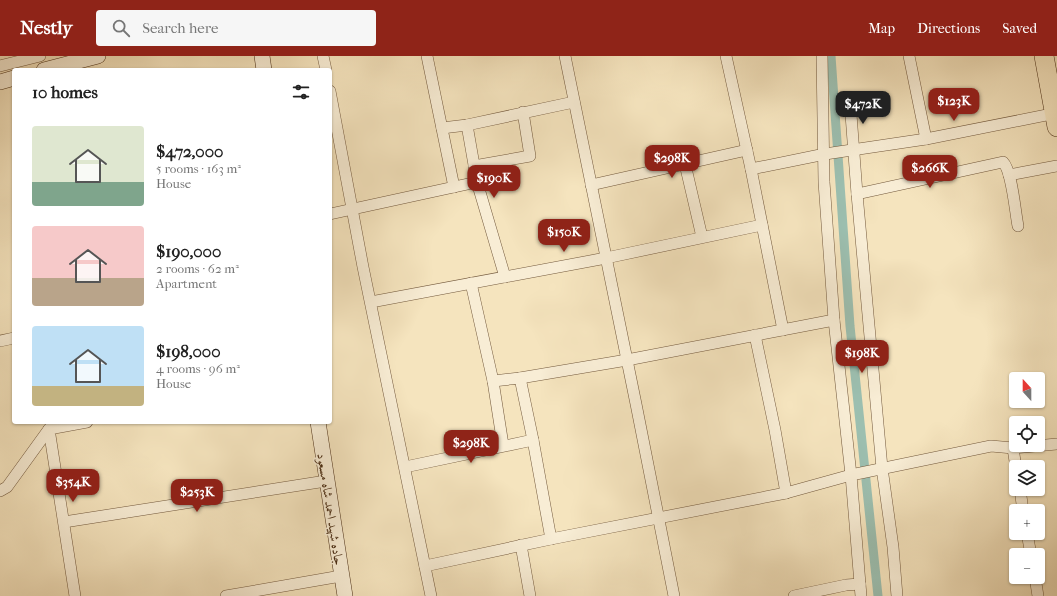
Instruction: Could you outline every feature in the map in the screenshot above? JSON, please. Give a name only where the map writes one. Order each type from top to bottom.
[{"type":"highway","points":[[1044,56],[1056,118]]},
{"type":"main road","points":[[52,68],[98,56]]},
{"type":"main road","points":[[262,56],[264,68]]},
{"type":"main road","points":[[0,82],[12,79]]},
{"type":"main road","name":"جاده شهيد احمد شاه مسعود","points":[[318,424],[344,596]]},
{"type":"street","points":[[0,66],[40,56]]},
{"type":"street","points":[[323,56],[326,68]]},
{"type":"street","points":[[427,56],[454,187]]},
{"type":"street","points":[[565,56],[674,596]]},
{"type":"street","points":[[726,56],[751,169],[783,330]]},
{"type":"street","points":[[822,56],[830,154],[824,182],[834,320],[856,474],[861,596]]},
{"type":"street","points":[[909,56],[926,139]]},
{"type":"street","points":[[332,101],[371,302],[432,596]]},
{"type":"street","points":[[850,101],[850,151],[857,194],[877,469],[893,547],[897,596]]},
{"type":"street","points":[[442,128],[467,125],[574,102]]},
{"type":"street","points":[[474,166],[530,156],[523,112]]},
{"type":"street","points":[[751,169],[830,154],[1056,118]]},
{"type":"street","points":[[467,125],[477,182],[505,277]]},
{"type":"street","points":[[591,185],[747,150]]},
{"type":"street","points":[[857,194],[1003,162],[1009,175],[1018,226]]},
{"type":"street","points":[[686,164],[702,237]]},
{"type":"street","points":[[1009,175],[1057,166]]},
{"type":"street","points":[[332,214],[477,182]]},
{"type":"street","points":[[371,302],[471,282],[606,258],[762,225]]},
{"type":"street","points":[[471,282],[493,381],[503,445]]},
{"type":"street","points":[[493,381],[520,378],[627,360],[834,320]]},
{"type":"street","points":[[755,335],[775,430],[786,493]]},
{"type":"street","points":[[0,341],[12,338]]},
{"type":"street","points":[[520,378],[551,539]]},
{"type":"street","points":[[0,491],[7,488],[49,429],[76,424]]},
{"type":"street","points":[[49,429],[75,596]]},
{"type":"street","points":[[405,467],[503,445],[533,440]]},
{"type":"street","points":[[1045,445],[1057,444]]},
{"type":"street","points":[[425,566],[521,545],[786,493],[877,469],[991,446],[1009,448]]},
{"type":"street","points":[[64,522],[326,481]]},
{"type":"street","points":[[521,545],[530,596]]},
{"type":"street","points":[[226,596],[341,576]]},
{"type":"street","points":[[800,595],[846,584],[860,584]]},
{"type":"street","points":[[1036,584],[1038,596]]},
{"type":"waterway","points":[[831,56],[850,326],[878,596]]}]
